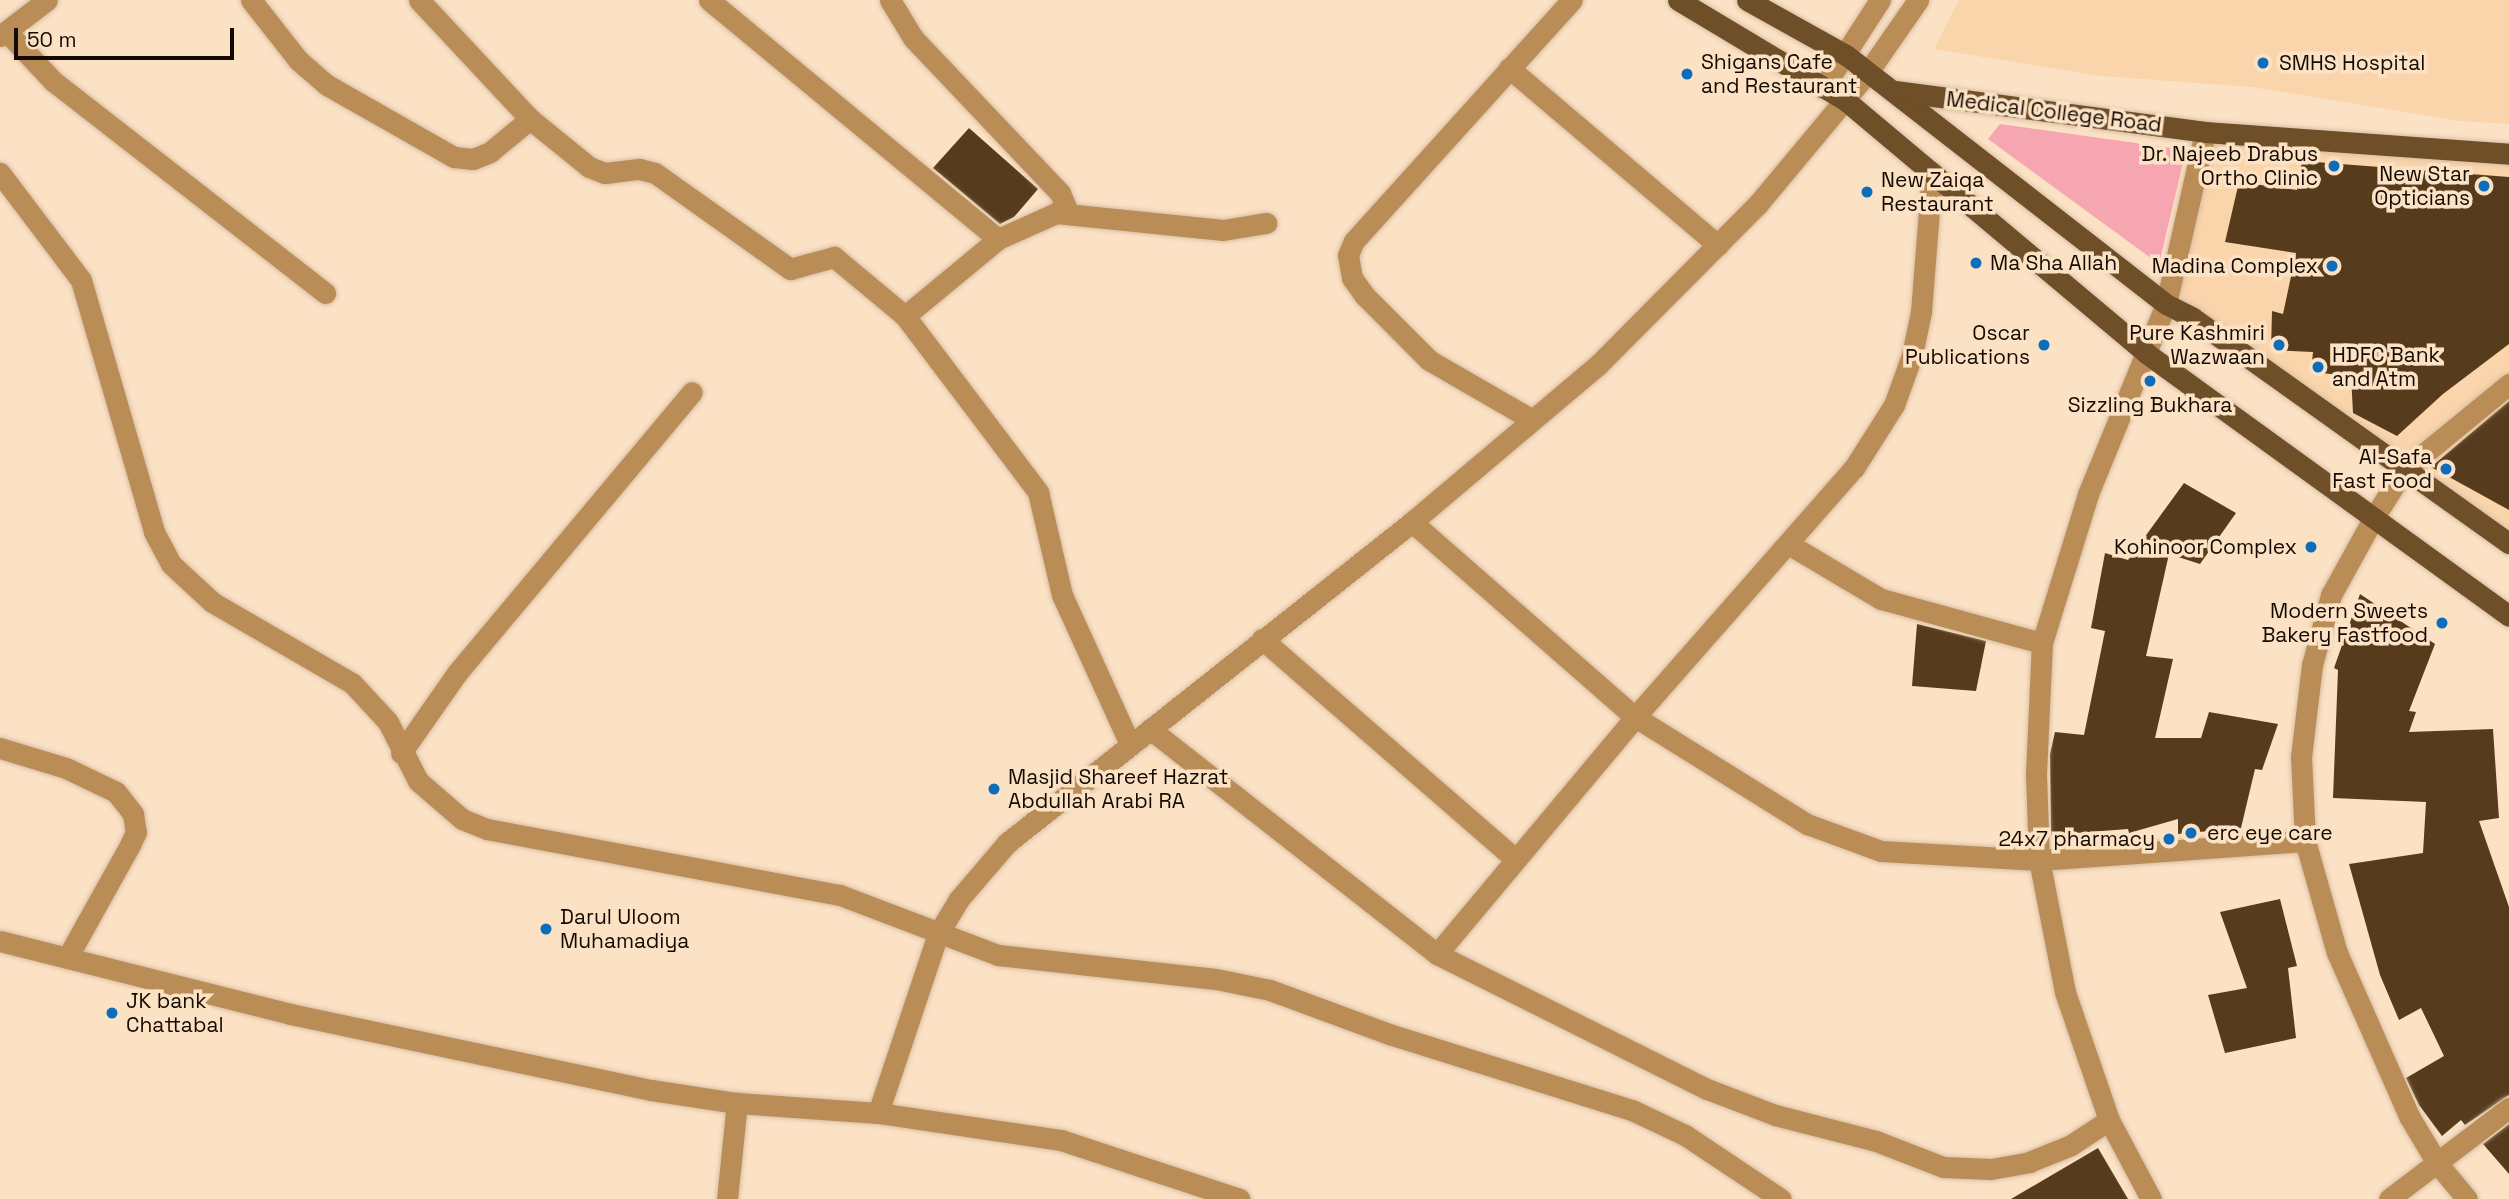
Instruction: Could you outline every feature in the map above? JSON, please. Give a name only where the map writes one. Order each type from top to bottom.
[{"type":"main road","points":[[1678,0],[1845,100],[2146,353],[2509,616]]},
{"type":"main road","points":[[1747,0],[1846,55],[2166,304],[2193,318],[2509,543]]},
{"type":"main road","name":"Medical College Road","points":[[1893,91],[2205,132],[2509,154]]},
{"type":"street","points":[[47,0],[3,34],[53,81],[325,293]]},
{"type":"street","points":[[251,0],[298,60],[327,85],[454,158],[474,159],[489,152],[530,119]]},
{"type":"street","points":[[419,0],[530,119],[597,171],[655,173],[784,267],[797,270],[828,256],[841,260],[905,316],[1038,492],[1062,595],[1130,744]]},
{"type":"street","points":[[709,0],[998,239]]},
{"type":"street","points":[[890,0],[913,38],[1059,193],[1069,214]]},
{"type":"street","points":[[1531,419],[1429,360],[1365,296],[1348,267],[1354,241],[1572,0]]},
{"type":"street","points":[[1823,88],[1880,0]]},
{"type":"street","points":[[878,1113],[902,1052],[938,934],[959,899],[1007,843],[1412,522],[1598,365],[1718,245],[1868,72],[1918,0]]},
{"type":"street","points":[[1509,68],[1718,245]]},
{"type":"street","points":[[2151,1199],[2109,1120],[2065,992],[2039,860],[2036,774],[2042,643],[2088,494],[2166,304],[2205,132]]},
{"type":"street","points":[[1437,954],[1635,717],[1790,545],[1854,468],[1894,405],[1921,313],[1932,172]]},
{"type":"street","points":[[0,173],[81,280],[154,532],[171,564],[212,601],[352,683],[388,722],[418,781],[439,804],[487,829],[840,895],[998,955],[1037,962],[1216,979],[1270,990],[1389,1034],[1632,1110],[1685,1135],[1782,1199]]},
{"type":"street","points":[[905,316],[998,239],[1036,218],[1069,214],[1223,230],[1266,223]]},
{"type":"street","points":[[2467,1199],[2437,1163],[2409,1116],[2337,953],[2305,841],[2301,757],[2312,665],[2332,595],[2373,519],[2404,470],[2509,384]]},
{"type":"street","points":[[401,752],[457,673],[692,392]]},
{"type":"street","points":[[1412,522],[1635,717],[1807,824],[1881,850],[2039,860],[2305,841]]},
{"type":"street","points":[[1790,545],[1881,599],[2042,643]]},
{"type":"street","points":[[1262,639],[1516,859]]},
{"type":"street","points":[[1150,729],[1437,954],[1707,1089],[1775,1115],[1876,1141],[1943,1167],[1991,1169],[2029,1162],[2071,1145],[2109,1120]]},
{"type":"street","points":[[0,748],[66,768],[116,792],[133,814],[136,832],[130,845],[67,957]]},
{"type":"street","points":[[0,941],[303,1017],[651,1090],[737,1103],[878,1113],[1061,1140],[1239,1199]]},
{"type":"street","points":[[727,1199],[737,1103]]},
{"type":"street","points":[[2389,1199],[2509,1108]]},
{"type":"shaded area","name":"SMHS Hospital","points":[[1959,0],[2509,0],[2509,124],[2460,121],[2252,87],[2100,76],[1934,49]]},
{"type":"shaded area","points":[[2000,124],[2186,150],[2159,264],[1988,139]]},
{"type":"shaded area","points":[[2205,132],[2509,158],[2509,543],[2166,304]]},
{"type":"building","points":[[969,128],[1038,189],[1014,217],[1000,224],[933,168]]},
{"type":"building","points":[[2302,161],[2509,177],[2509,344],[2443,394],[2397,436],[2353,413],[2351,376],[2311,372],[2313,352],[2271,350],[2272,311],[2283,314],[2296,253],[2225,242],[2239,182],[2297,190]]},
{"type":"building","points":[[2509,401],[2509,510],[2431,467]]},
{"type":"building","points":[[2184,483],[2236,513],[2200,564],[2169,554],[2146,656],[2173,659],[2155,738],[2201,738],[2209,712],[2278,724],[2262,770],[2255,769],[2241,828],[2178,834],[2178,819],[2129,833],[2128,829],[2051,835],[2050,754],[2055,732],[2084,735],[2105,631],[2091,628],[2105,553],[2128,560]]},
{"type":"building","points":[[2360,594],[2435,644],[2409,711],[2416,712],[2409,732],[2493,729],[2499,818],[2479,821],[2509,907],[2509,1095],[2465,1125],[2461,1120],[2442,1136],[2419,1105],[2406,1078],[2444,1056],[2421,1008],[2399,1020],[2380,975],[2349,864],[2423,853],[2426,802],[2333,798],[2338,670],[2334,668]]},
{"type":"building","points":[[1917,624],[1986,641],[1976,691],[1912,686]]},
{"type":"building","points":[[2280,899],[2297,966],[2288,968],[2296,1038],[2225,1053],[2208,995],[2247,988],[2220,912]]},
{"type":"building","points":[[2509,1124],[2509,1174],[2483,1144]]},
{"type":"building","points":[[2098,1148],[2128,1199],[2011,1199]]},
{"type":"place","name":"SMHS Hospital","points":[[2263,63]]},
{"type":"place","name":"Shigans Cafe and Restaurant","points":[[1687,74]]},
{"type":"place","name":"Dr. Najeeb Drabus Ortho Clinic","points":[[2334,166]]},
{"type":"place","name":"New Star Opticians","points":[[2484,186]]},
{"type":"place","name":"New Zaiqa Restaurant","points":[[1867,192]]},
{"type":"place","name":"Ma Sha Allah","points":[[1976,263]]},
{"type":"place","name":"Madina Complex","points":[[2332,266]]},
{"type":"place","name":"Oscar Publications","points":[[2044,345]]},
{"type":"place","name":"Pure Kashmiri Wazwaan","points":[[2279,345]]},
{"type":"place","name":"HDFC Bank and Atm","points":[[2318,367]]},
{"type":"place","name":"Sizzling Bukhara","points":[[2150,381]]},
{"type":"place","name":"Al-Safa Fast Food","points":[[2446,469]]},
{"type":"place","name":"Kohinoor Complex","points":[[2311,547]]},
{"type":"place","name":"Modern Sweets Bakery Fastfood","points":[[2442,623]]},
{"type":"place","name":"Masjid Shareef Hazrat Abdullah Arabi RA","points":[[994,789]]},
{"type":"place","name":"erc eye care","points":[[2191,833]]},
{"type":"place","name":"24x7 pharmacy","points":[[2169,839]]},
{"type":"place","name":"Darul Uloom Muhamadiya","points":[[546,929]]},
{"type":"place","name":"JK bank Chattabal","points":[[112,1013]]}]
